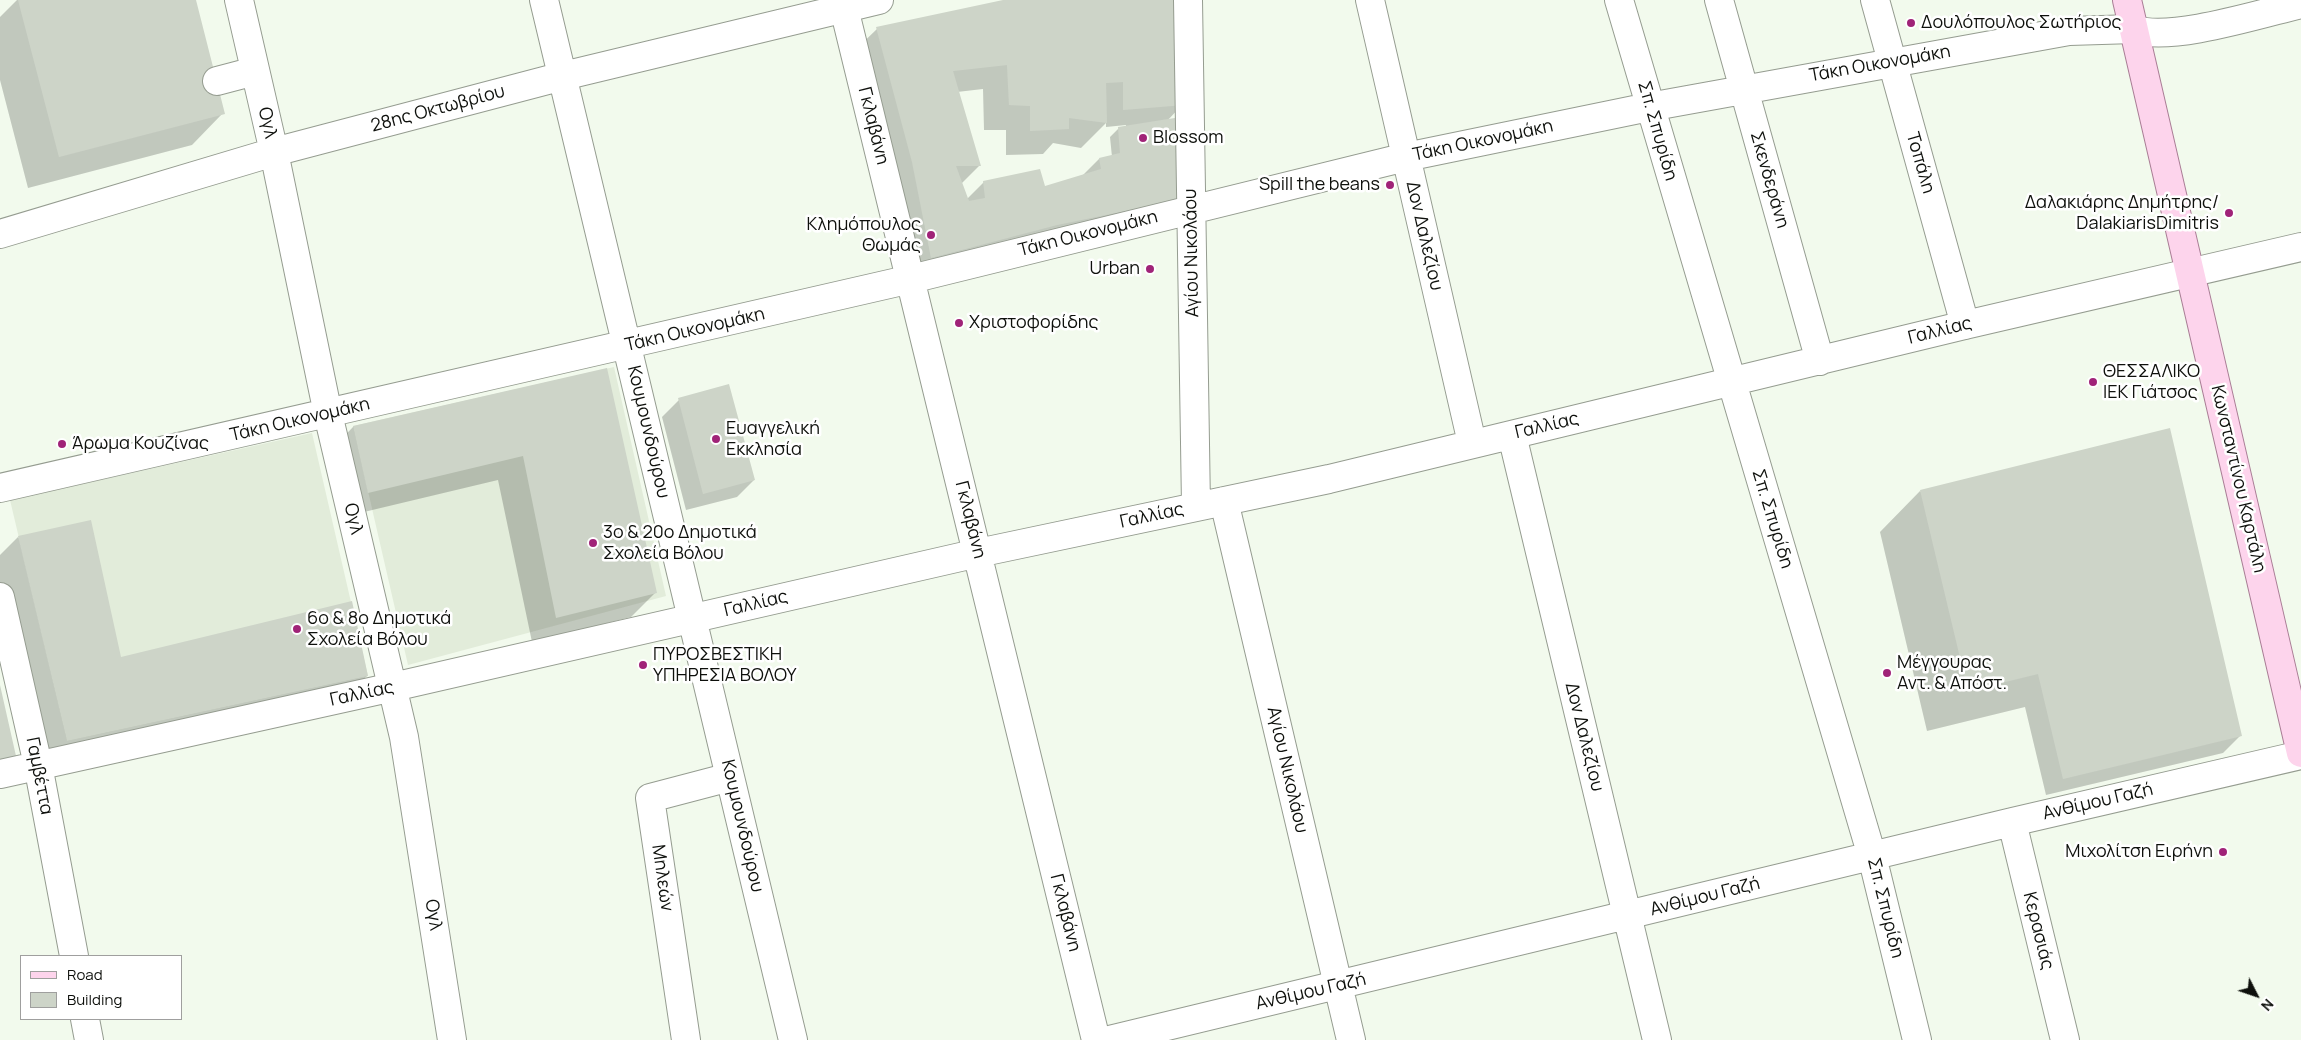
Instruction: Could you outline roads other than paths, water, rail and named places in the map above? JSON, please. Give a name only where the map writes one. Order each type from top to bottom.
[{"type":"main road","name":"Κωνσταντίνου Καρτάλη","points":[[2127,0],[2301,754]]},
{"type":"street","name":"Ογλ","points":[[239,0],[274,152],[328,414],[404,737],[452,1040]]},
{"type":"street","name":"Κουμουνδούρου","points":[[544,0],[793,1040]]},
{"type":"street","name":"28ης Οκτωβρίου","points":[[0,234],[274,152],[843,4],[879,0]]},
{"type":"street","name":"Αγίου Νικολάου","points":[[1188,0],[1196,506]]},
{"type":"street","name":"Δον Δαλεζίου","points":[[1370,0],[1472,443]]},
{"type":"street","name":"Σπ. Σπυρίδη","points":[[1619,0],[1649,107],[1872,856],[1917,1040]]},
{"type":"street","name":"Σκενδεράνη","points":[[1719,0],[1820,361]]},
{"type":"street","name":"Τοπάλη","points":[[1875,0],[1965,325]]},
{"type":"street","name":"Γκλαβάνη","points":[[843,4],[1096,1040]]},
{"type":"street","name":"Τάκη Οικονομάκη","points":[[0,488],[627,346],[911,279],[1192,208],[1406,157],[1649,107],[2070,31],[2134,29],[2143,33],[2199,28],[2301,4]]},
{"type":"street","points":[[216,81],[255,71]]},
{"type":"street","name":"Γαλλίας","points":[[0,774],[393,688],[978,553],[1329,479],[1472,443],[1732,383],[1965,325],[2301,247]]},
{"type":"street","name":"Δον Δαλεζίου","points":[[1512,435],[1657,1040]]},
{"type":"street","name":"Αγίου Νικολάου","points":[[1224,501],[1351,1040]]},
{"type":"street","name":"Γαμβέττα","points":[[0,597],[38,765],[74,955]]},
{"type":"street","name":"Ανθίμου Γαζή","points":[[1108,1040],[2301,754]]},
{"type":"street","name":"Μηλεών","points":[[686,1040],[650,798],[730,777]]},
{"type":"street","name":"Κερασιάς","points":[[2012,822],[2065,1040]]},
{"type":"street","points":[[86,1020],[90,1040]]},
{"type":"place","name":"Δουλόπουλος Σωτήριος","points":[[1911,23]]},
{"type":"place","name":"Blossom","points":[[1143,138]]},
{"type":"place","name":"Spill the beans","points":[[1390,185]]},
{"type":"place","name":"Δαλακιάρης Δημήτρης/ DalakiarisDimitris","points":[[2229,213]]},
{"type":"place","name":"Κλημόπουλος Θωμάς","points":[[931,235]]},
{"type":"place","name":"Urban","points":[[1150,269]]},
{"type":"place","name":"Χριστοφορίδης","points":[[959,323]]},
{"type":"place","name":"ΘΕΣΣΑΛΙΚΟ ΙΕΚ Γιάτσος","points":[[2093,382]]},
{"type":"place","name":"Ευαγγελική Εκκλησία","points":[[716,439]]},
{"type":"place","name":"Άρωμα Κουζίνας","points":[[62,444]]},
{"type":"place","name":"3ο & 20ο Δημοτικά Σχολεία Βόλου","points":[[593,543]]},
{"type":"place","name":"6ο & 8ο Δημοτικά Σχολεία Βόλου","points":[[297,629]]},
{"type":"place","name":"ΠΥΡΟΣΒΕΣΤΙΚΗ ΥΠΗΡΕΣΙΑ ΒΟΛΟΥ","points":[[643,665]]},
{"type":"place","name":"Μέγγουρας Αντ. & Απόστ.","points":[[1887,673]]},
{"type":"place","name":"Μιχολίτση Ειρήνη","points":[[2223,852]]}]
